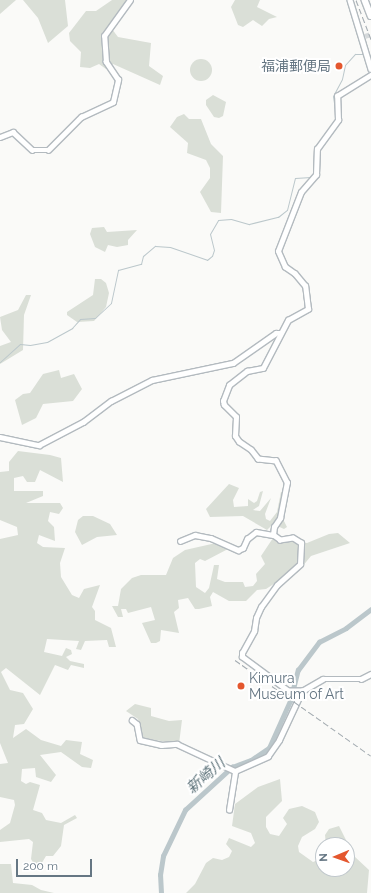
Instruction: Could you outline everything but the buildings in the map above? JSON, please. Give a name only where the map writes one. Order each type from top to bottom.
[{"type":"highway","points":[[365,0],[371,16]]},
{"type":"street","points":[[0,137],[13,132],[30,149],[48,150],[81,117],[113,102],[118,80],[106,62],[104,36],[130,0]]},
{"type":"street","points":[[350,0],[364,37],[371,69]]},
{"type":"street","points":[[273,535],[274,527],[280,518],[287,483],[276,461],[258,459],[251,450],[239,442],[236,436],[236,417],[224,405],[223,401],[229,385],[247,370],[263,368],[288,320],[304,312],[309,304],[307,292],[300,278],[285,267],[278,257],[282,239],[298,206],[301,192],[316,175],[317,149],[338,120],[336,96],[371,75]]},
{"type":"street","points":[[0,437],[39,445],[82,422],[111,401],[152,380],[233,363],[272,336],[281,333]]},
{"type":"street","points":[[180,541],[195,536],[211,538],[238,550],[243,548],[247,539],[256,532],[273,535],[280,540],[286,537],[298,539],[301,543],[302,560],[277,585],[261,607],[256,618],[254,631],[242,653],[247,661],[290,691],[302,691],[323,679],[361,679],[371,674]]},
{"type":"street","points":[[132,720],[137,724],[140,740],[161,745],[177,744],[226,769],[233,771],[268,756],[279,740],[302,691]]},
{"type":"street","points":[[229,810],[233,771]]},
{"type":"shaded area","points":[[0,0],[16,0],[0,14]]},
{"type":"shaded area","points":[[23,0],[65,0],[68,26],[48,43],[38,18]]},
{"type":"shaded area","points":[[112,0],[127,0],[117,18],[109,25],[118,37],[151,43],[149,66],[163,76],[160,85],[113,64],[106,69],[99,64],[90,68],[80,67],[81,52],[70,41],[69,33],[86,11],[96,11]]},
{"type":"shaded area","points":[[235,0],[260,0],[257,7],[277,17],[269,19],[262,26],[253,20],[243,27],[238,25],[231,7]]},
{"type":"shaded area","points":[[201,59],[209,62],[212,70],[209,78],[201,81],[193,78],[190,70],[193,62]]},
{"type":"shaded area","points":[[213,95],[226,102],[223,116],[219,118],[214,117],[206,105],[206,100]]},
{"type":"shaded area","points":[[184,114],[189,119],[201,119],[211,144],[223,156],[221,213],[211,212],[200,192],[210,178],[210,168],[206,160],[187,153],[188,143],[170,127],[177,117]]},
{"type":"shaded area","points":[[104,227],[107,232],[137,230],[128,240],[128,245],[117,247],[108,245],[105,252],[95,247],[90,234],[92,228]]},
{"type":"shaded area","points":[[95,279],[101,279],[106,283],[109,293],[106,307],[94,321],[77,322],[67,315],[67,312],[93,295]]},
{"type":"shaded area","points":[[26,295],[31,295],[24,315],[23,350],[0,364],[0,346],[11,342],[2,330],[0,317],[18,310]]},
{"type":"shaded area","points":[[59,370],[61,378],[74,374],[82,389],[73,401],[43,404],[36,418],[22,425],[15,400],[23,394],[30,393],[43,374]]},
{"type":"shaded area","points":[[18,451],[61,458],[63,482],[40,470],[35,482],[27,482],[23,476],[14,478],[14,491],[43,491],[43,496],[26,503],[60,503],[63,508],[59,514],[50,512],[48,521],[54,527],[55,541],[39,535],[37,543],[43,547],[65,548],[60,563],[61,577],[72,595],[79,598],[84,589],[100,585],[92,607],[95,611],[95,620],[111,628],[116,647],[109,647],[107,640],[85,641],[81,650],[76,649],[79,641],[47,639],[44,652],[62,656],[66,648],[71,650],[72,654],[66,657],[70,661],[84,664],[84,668],[71,665],[68,670],[55,665],[40,695],[6,668],[1,672],[10,690],[23,693],[33,709],[24,724],[15,725],[13,738],[26,729],[41,740],[61,746],[66,740],[82,742],[80,754],[93,760],[91,768],[82,767],[61,752],[40,755],[56,775],[51,782],[36,777],[35,768],[22,769],[21,781],[26,784],[30,782],[40,785],[33,810],[42,813],[46,820],[61,823],[75,815],[77,818],[64,825],[61,846],[53,856],[46,856],[40,866],[36,868],[31,859],[33,842],[29,839],[0,842],[0,830],[10,823],[15,805],[14,800],[0,797],[0,764],[8,763],[0,743],[0,539],[18,535],[17,527],[0,520],[0,472],[9,471],[9,462]]},
{"type":"shaded area","points":[[229,484],[239,488],[233,500],[234,507],[248,506],[248,499],[254,503],[257,501],[260,492],[263,491],[259,506],[253,510],[260,511],[271,498],[265,514],[266,519],[270,521],[277,512],[281,492],[284,491],[280,513],[287,527],[284,529],[273,524],[267,530],[243,516],[210,517],[206,509]]},
{"type":"shaded area","points":[[83,516],[93,516],[110,524],[117,535],[97,537],[82,545],[75,532],[78,520]]},
{"type":"shaded area","points":[[338,533],[350,543],[311,556],[297,573],[286,576],[266,589],[257,590],[246,601],[229,601],[213,592],[210,597],[212,606],[195,609],[188,598],[178,600],[179,608],[174,612],[179,633],[161,630],[160,641],[156,643],[151,643],[142,623],[155,620],[151,607],[128,613],[126,609],[121,609],[123,617],[118,617],[112,606],[118,606],[121,589],[132,578],[141,575],[166,575],[173,558],[185,550],[216,543],[228,549],[205,561],[200,559],[195,563],[196,587],[205,593],[209,588],[214,565],[219,565],[217,579],[225,582],[243,582],[245,587],[253,586],[257,581],[256,574],[265,564],[261,556],[273,538],[307,543],[329,534]]},
{"type":"shaded area","points":[[135,704],[151,708],[151,716],[169,721],[182,720],[179,744],[143,738],[138,719],[126,711]]},
{"type":"shaded area","points":[[280,779],[282,801],[266,817],[266,827],[270,834],[279,836],[287,824],[283,818],[289,809],[302,806],[315,812],[319,822],[315,829],[302,837],[298,846],[299,852],[313,862],[315,861],[315,877],[355,877],[355,857],[369,870],[367,893],[186,893],[195,884],[206,863],[213,858],[222,860],[229,857],[232,851],[226,844],[229,838],[251,847],[255,843],[251,833],[232,826],[235,804],[258,787]]},
{"type":"shaded area","points":[[339,826],[344,837],[325,837],[329,829]]},
{"type":"shaded area","points":[[0,864],[11,864],[13,883],[32,885],[41,890],[54,893],[0,893]]},
{"type":"waterway","points":[[335,109],[333,96],[342,79],[345,65],[355,54],[365,54]]},
{"type":"waterway","points":[[0,362],[20,344],[30,345],[47,342],[72,328],[80,319],[95,318],[111,303],[118,270],[141,264],[143,256],[155,246],[170,247],[207,260],[212,256],[214,250],[210,234],[218,220],[231,219],[249,224],[278,217],[287,210],[295,178],[311,177]]},
{"type":"waterway","name":"新崎川","points":[[161,893],[160,875],[163,856],[185,810],[232,767],[251,760],[269,748],[290,701],[298,670],[319,642],[346,628],[371,609]]},
{"type":"tunnel","points":[[365,36],[371,34]]},
{"type":"railway","points":[[356,0],[371,39]]},
{"type":"railway","points":[[235,660],[371,756]]},
{"type":"place","name":"福浦郵便局","points":[[339,66]]},
{"type":"place","name":"Kimura Museum of Art","points":[[241,686]]}]
